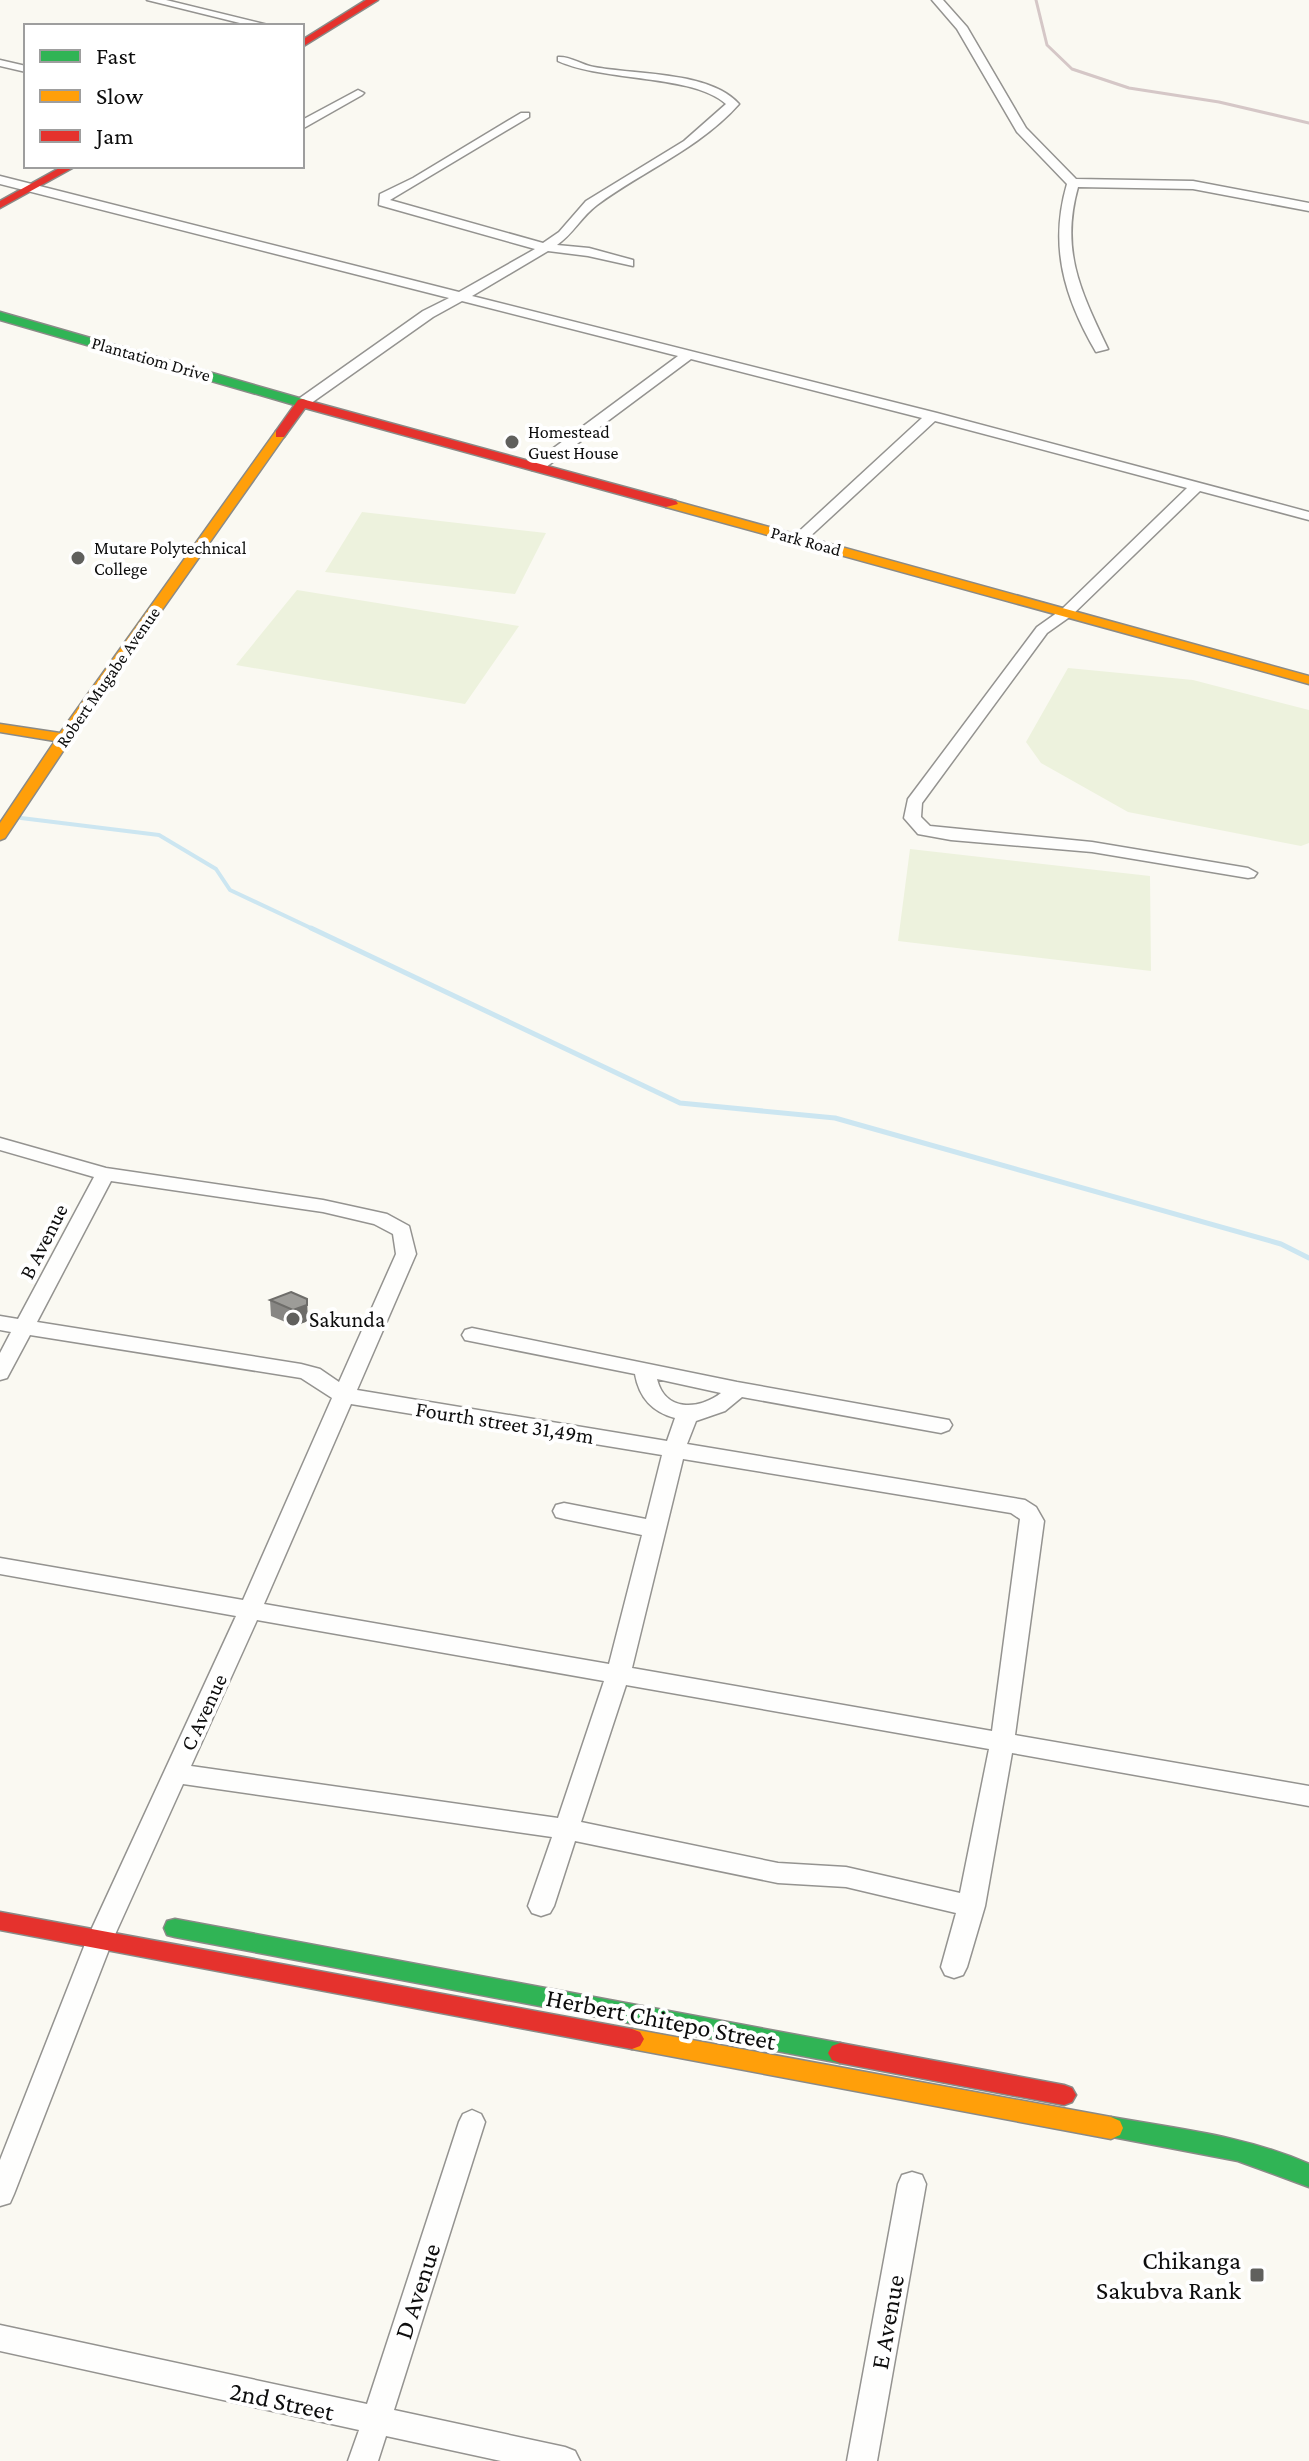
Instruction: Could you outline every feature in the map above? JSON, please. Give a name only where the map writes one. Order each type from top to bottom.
[{"type":"main road","points":[[307,38],[373,0]]},
{"type":"main road","points":[[0,205],[67,168]]},
{"type":"main road","name":"Plantatiom Drive","points":[[0,316],[302,403]]},
{"type":"main road","name":"Park Road","points":[[302,403],[1309,680]]},
{"type":"main road","name":"Robert Mugabe Avenue","points":[[9,822],[64,738],[302,403]]},
{"type":"main road","points":[[0,728],[64,738]]},
{"type":"main road","name":"Herbert Chitepo Street","points":[[0,1921],[1235,2151],[1286,2164],[1309,2176]]},
{"type":"main road","name":"Herbert Chitepo Street","points":[[158,1925],[1075,2097]]},
{"type":"street","points":[[152,0],[258,24]]},
{"type":"street","points":[[937,0],[962,27],[1021,130],[1073,183],[1193,185],[1309,207]]},
{"type":"street","points":[[302,403],[416,322],[521,264],[563,235],[590,204],[688,144],[733,104],[724,96],[685,83],[589,70],[562,59]]},
{"type":"street","points":[[0,63],[24,69]]},
{"type":"street","points":[[304,124],[358,93]]},
{"type":"street","points":[[525,115],[417,181],[384,197],[383,202],[542,247],[589,252],[628,263]]},
{"type":"street","points":[[0,180],[932,416],[1309,516]]},
{"type":"street","points":[[1073,183],[1065,205],[1061,242],[1064,260],[1101,349]]},
{"type":"street","points":[[537,467],[688,355]]},
{"type":"street","points":[[799,539],[932,416]]},
{"type":"street","points":[[1196,487],[1066,613],[1042,630],[955,744],[911,812],[917,827],[951,835],[1092,847],[1248,873]]},
{"type":"street","points":[[0,1144],[105,1174]]},
{"type":"street","name":"C Avenue","points":[[0,2194],[100,1939],[251,1608],[406,1254],[402,1231],[380,1219],[323,1206],[105,1174]]},
{"type":"street","name":"B Avenue","points":[[0,1373],[105,1174]]},
{"type":"street","name":"Fourth street 31,49m","points":[[0,1323],[301,1371],[313,1374],[343,1395],[1017,1506],[1028,1513],[1033,1521],[1002,1743]]},
{"type":"street","points":[[472,1335],[737,1389],[941,1425]]},
{"type":"street","points":[[644,1368],[650,1392],[667,1406],[687,1415],[706,1412],[726,1403],[737,1389]]},
{"type":"street","points":[[541,1906],[619,1672],[674,1450],[687,1415]]},
{"type":"street","points":[[564,1511],[655,1529]]},
{"type":"street","points":[[0,1566],[619,1672],[1309,1796]]},
{"type":"street","points":[[954,1967],[972,1906],[1002,1743]]},
{"type":"street","points":[[174,1773],[566,1829],[763,1870],[846,1877],[972,1906]]},
{"type":"street","name":"D Avenue","points":[[363,2461],[472,2122]]},
{"type":"street","name":"E Avenue","points":[[862,2461],[912,2184]]},
{"type":"street","name":"2nd Street","points":[[0,2338],[565,2461]]},
{"type":"green space","points":[[362,512],[546,533],[515,594],[325,572]]},
{"type":"green space","points":[[297,590],[519,626],[465,704],[236,665]]},
{"type":"green space","points":[[1068,668],[1193,680],[1309,710],[1309,843],[1301,846],[1128,812],[1041,763],[1026,742]]},
{"type":"green space","points":[[910,849],[1150,876],[1151,971],[898,941]]},
{"type":"building","points":[[291,1292],[307,1299],[307,1305],[293,1310],[270,1300]]},
{"type":"waterway","points":[[21,818],[159,835],[216,869],[230,890],[315,930]]},
{"type":"waterway","points":[[311,928],[680,1103],[835,1118],[1281,1244],[1309,1258]]},
{"type":"railway","points":[[1036,0],[1047,45],[1072,69],[1129,88],[1219,102],[1309,123]]},
{"type":"traffic: fast","points":[[0,316],[302,403]]},
{"type":"traffic: fast","points":[[175,1928],[840,2053]]},
{"type":"traffic: fast","points":[[1111,2128],[1238,2150],[1309,2176]]},
{"type":"traffic: slow","points":[[0,835],[64,738],[280,434]]},
{"type":"traffic: slow","points":[[671,504],[1309,680]]},
{"type":"traffic: slow","points":[[0,728],[64,738]]},
{"type":"traffic: slow","points":[[632,2039],[1111,2128]]},
{"type":"traffic: jam","points":[[304,43],[373,0]]},
{"type":"traffic: jam","points":[[0,205],[67,168]]},
{"type":"traffic: jam","points":[[280,434],[302,403],[671,504]]},
{"type":"traffic: jam","points":[[0,1921],[632,2039]]},
{"type":"traffic: jam","points":[[840,2053],[1064,2095]]},
{"type":"place","name":"Homestead Guest House","points":[[512,442]]},
{"type":"place","name":"Mutare Polytechnical College","points":[[78,558]]},
{"type":"place","name":"Sakunda","points":[[293,1319]]},
{"type":"place","name":"Chikanga Sakubva Rank","points":[[1257,2275]]}]
